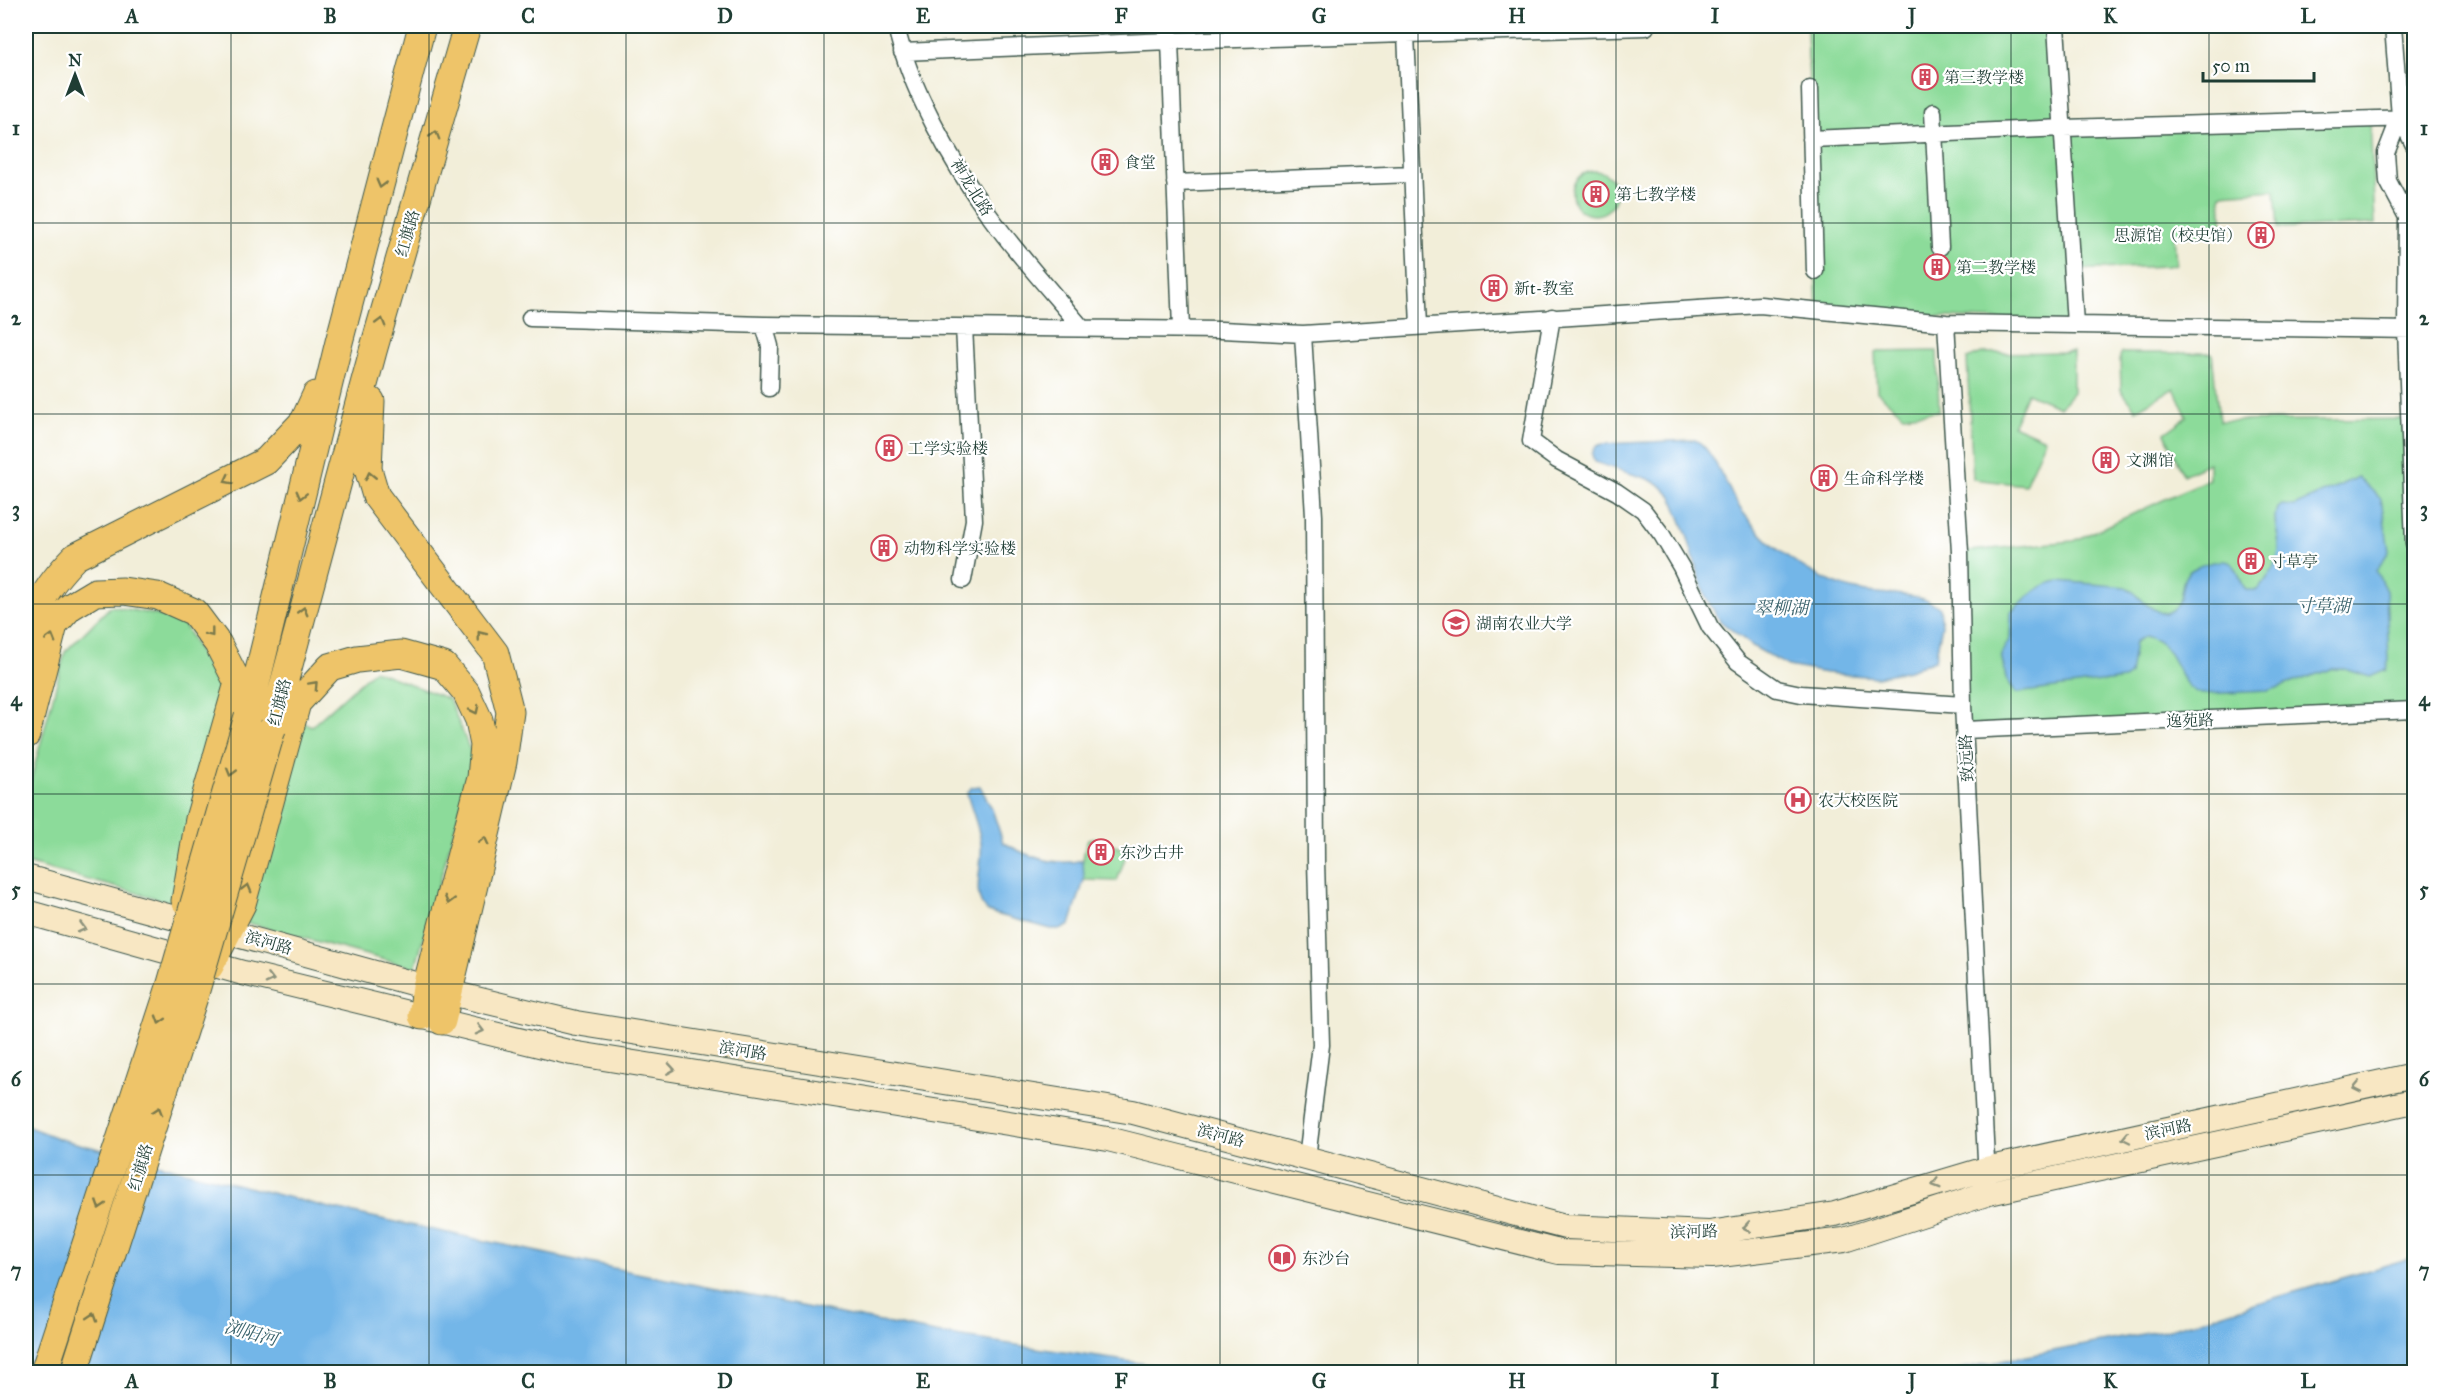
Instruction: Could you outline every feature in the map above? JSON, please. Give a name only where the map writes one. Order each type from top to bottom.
[{"type":"main road","name":"红旗路","points":[[74,1372],[182,992],[339,342],[422,26]]},
{"type":"main road","name":"红旗路","points":[[44,1372],[182,992],[272,729],[372,351],[467,26]]},
{"type":"main road","points":[[26,653],[35,610],[52,579],[75,557],[266,461],[304,422],[339,342]]},
{"type":"main road","points":[[372,351],[368,469],[376,495],[495,653],[510,712],[503,762],[437,989]]},
{"type":"main road","points":[[26,735],[54,625],[70,607],[95,592],[123,591],[158,596],[194,612],[218,644],[238,683],[199,819],[182,992]]},
{"type":"main road","points":[[182,992],[242,904],[297,703],[330,668],[357,659],[400,654],[444,666],[466,692],[479,720],[484,745],[481,778],[432,1018]]},
{"type":"main road","name":"滨河路","points":[[26,877],[437,989],[576,1023],[1133,1112],[1565,1227],[1709,1233],[1835,1214],[1986,1169],[2415,1075]]},
{"type":"main road","name":"滨河路","points":[[26,912],[243,973],[572,1053],[1108,1139],[1559,1252],[1712,1256],[1844,1240],[1989,1193],[2415,1101]]},
{"type":"street","name":"神龙北路","points":[[896,26],[902,52],[936,130],[988,214],[1082,328]]},
{"type":"street","points":[[902,52],[1169,33],[1406,34],[1446,29],[1645,26]]},
{"type":"street","points":[[2056,26],[2076,324]]},
{"type":"street","points":[[2393,26],[2407,117],[2415,145]]},
{"type":"street","points":[[1169,33],[1181,329]]},
{"type":"street","points":[[1406,34],[1419,326]]},
{"type":"street","points":[[1810,89],[1815,271]]},
{"type":"street","points":[[1933,112],[1940,247]]},
{"type":"street","points":[[1811,139],[2407,117]]},
{"type":"street","points":[[2406,217],[2388,181],[2386,153],[2407,117]]},
{"type":"street","points":[[1175,183],[1412,174]]},
{"type":"street","points":[[2415,194],[2406,217],[2415,545]]},
{"type":"street","points":[[530,318],[764,325],[1181,329],[1304,334],[1760,305],[1946,323],[2410,329]]},
{"type":"street","points":[[1552,317],[1531,441],[1557,460],[1617,492],[1642,510],[1662,534],[1710,627],[1738,662],[1777,689],[1801,694],[1963,705]]},
{"type":"street","name":"致远路","points":[[1946,323],[1960,552],[1963,705],[1989,1193]]},
{"type":"street","points":[[764,325],[770,346],[769,388]]},
{"type":"street","points":[[963,580],[974,520],[964,327]]},
{"type":"street","points":[[1304,334],[1314,516],[1316,861],[1321,1046],[1307,1158]]},
{"type":"street","name":"逸苑路","points":[[1965,730],[2415,710]]},
{"type":"green space","points":[[1807,26],[2058,26],[2064,127],[2370,119],[2375,224],[2278,228],[2275,190],[2221,194],[2223,233],[2174,236],[2176,264],[2073,270],[2075,324],[1817,310]]},
{"type":"green space","points":[[1594,171],[1609,178],[1616,193],[1609,208],[1594,215],[1579,208],[1572,193],[1579,178]]},
{"type":"green space","points":[[1937,351],[1939,411],[1904,415],[1877,392],[1875,352]]},
{"type":"green space","points":[[2073,352],[2073,392],[2060,407],[2027,393],[2013,425],[2045,439],[2025,485],[1973,479],[1967,359],[1982,353]]},
{"type":"green space","points":[[2122,353],[2212,353],[2219,421],[2409,419],[2414,545],[2414,710],[1965,730],[1960,552],[2074,541],[2209,479],[2209,463],[2183,475],[2165,433],[2187,417],[2174,388],[2136,410],[2121,390],[2120,356]]},
{"type":"green space","points":[[111,606],[182,620],[220,691],[312,726],[374,670],[449,699],[474,760],[415,968],[26,863],[26,798],[65,652]]},
{"type":"green space","points":[[1088,839],[1107,841],[1127,852],[1117,881],[1084,880],[1085,849]]},
{"type":"water","name":"翠柳湖","points":[[1695,440],[1708,451],[1746,516],[1759,532],[1789,557],[1816,575],[1836,584],[1867,592],[1921,598],[1940,608],[1942,625],[1935,660],[1909,670],[1877,677],[1826,673],[1788,666],[1754,647],[1720,621],[1705,596],[1687,535],[1672,497],[1659,484],[1648,479],[1594,462],[1592,454],[1596,446],[1603,444]]},
{"type":"water","name":"寸草湖","points":[[2358,477],[2381,499],[2389,551],[2376,571],[2386,591],[2389,660],[2386,670],[2370,677],[2345,669],[2332,669],[2268,691],[2202,694],[2192,690],[2186,683],[2166,648],[2145,636],[2135,642],[2130,675],[2124,679],[2016,693],[2006,678],[2001,654],[2010,638],[2011,612],[2039,588],[2059,581],[2126,587],[2152,608],[2166,613],[2177,606],[2184,579],[2190,571],[2201,565],[2223,561],[2233,565],[2246,590],[2257,590],[2265,581],[2278,556],[2279,545],[2275,517],[2277,508],[2282,505],[2294,506]]},
{"type":"water","points":[[980,786],[992,809],[1003,842],[1041,859],[1062,862],[1083,860],[1084,880],[1070,925],[1062,929],[1051,929],[988,912],[982,906],[978,889],[981,843],[967,793],[972,787]]},
{"type":"water","name":"浏阳河","points":[[26,1126],[60,1139],[330,1208],[632,1272],[935,1333],[1201,1372],[26,1372]]},
{"type":"water","points":[[2414,1257],[2414,1372],[1943,1372],[2169,1329]]},
{"type":"place","name":"第三教学楼","points":[[1925,77]]},
{"type":"place","name":"食堂","points":[[1105,162]]},
{"type":"place","name":"第七教学楼","points":[[1596,194]]},
{"type":"place","name":"思源馆（校史馆）","points":[[2261,235]]},
{"type":"place","name":"第二教学楼","points":[[1937,267]]},
{"type":"place","name":"新t-教室","points":[[1494,288]]},
{"type":"place","name":"工学实验楼","points":[[889,448]]},
{"type":"place","name":"文渊馆","points":[[2106,460]]},
{"type":"place","name":"生命科学楼","points":[[1824,478]]},
{"type":"place","name":"动物科学实验楼","points":[[884,548]]},
{"type":"place","name":"寸草亭","points":[[2251,561]]},
{"type":"place","name":"湖南农业大学","points":[[1456,623]]},
{"type":"place","name":"农大校医院","points":[[1798,800]]},
{"type":"place","name":"东沙古井","points":[[1101,852]]},
{"type":"place","name":"东沙台","points":[[1282,1258]]}]
